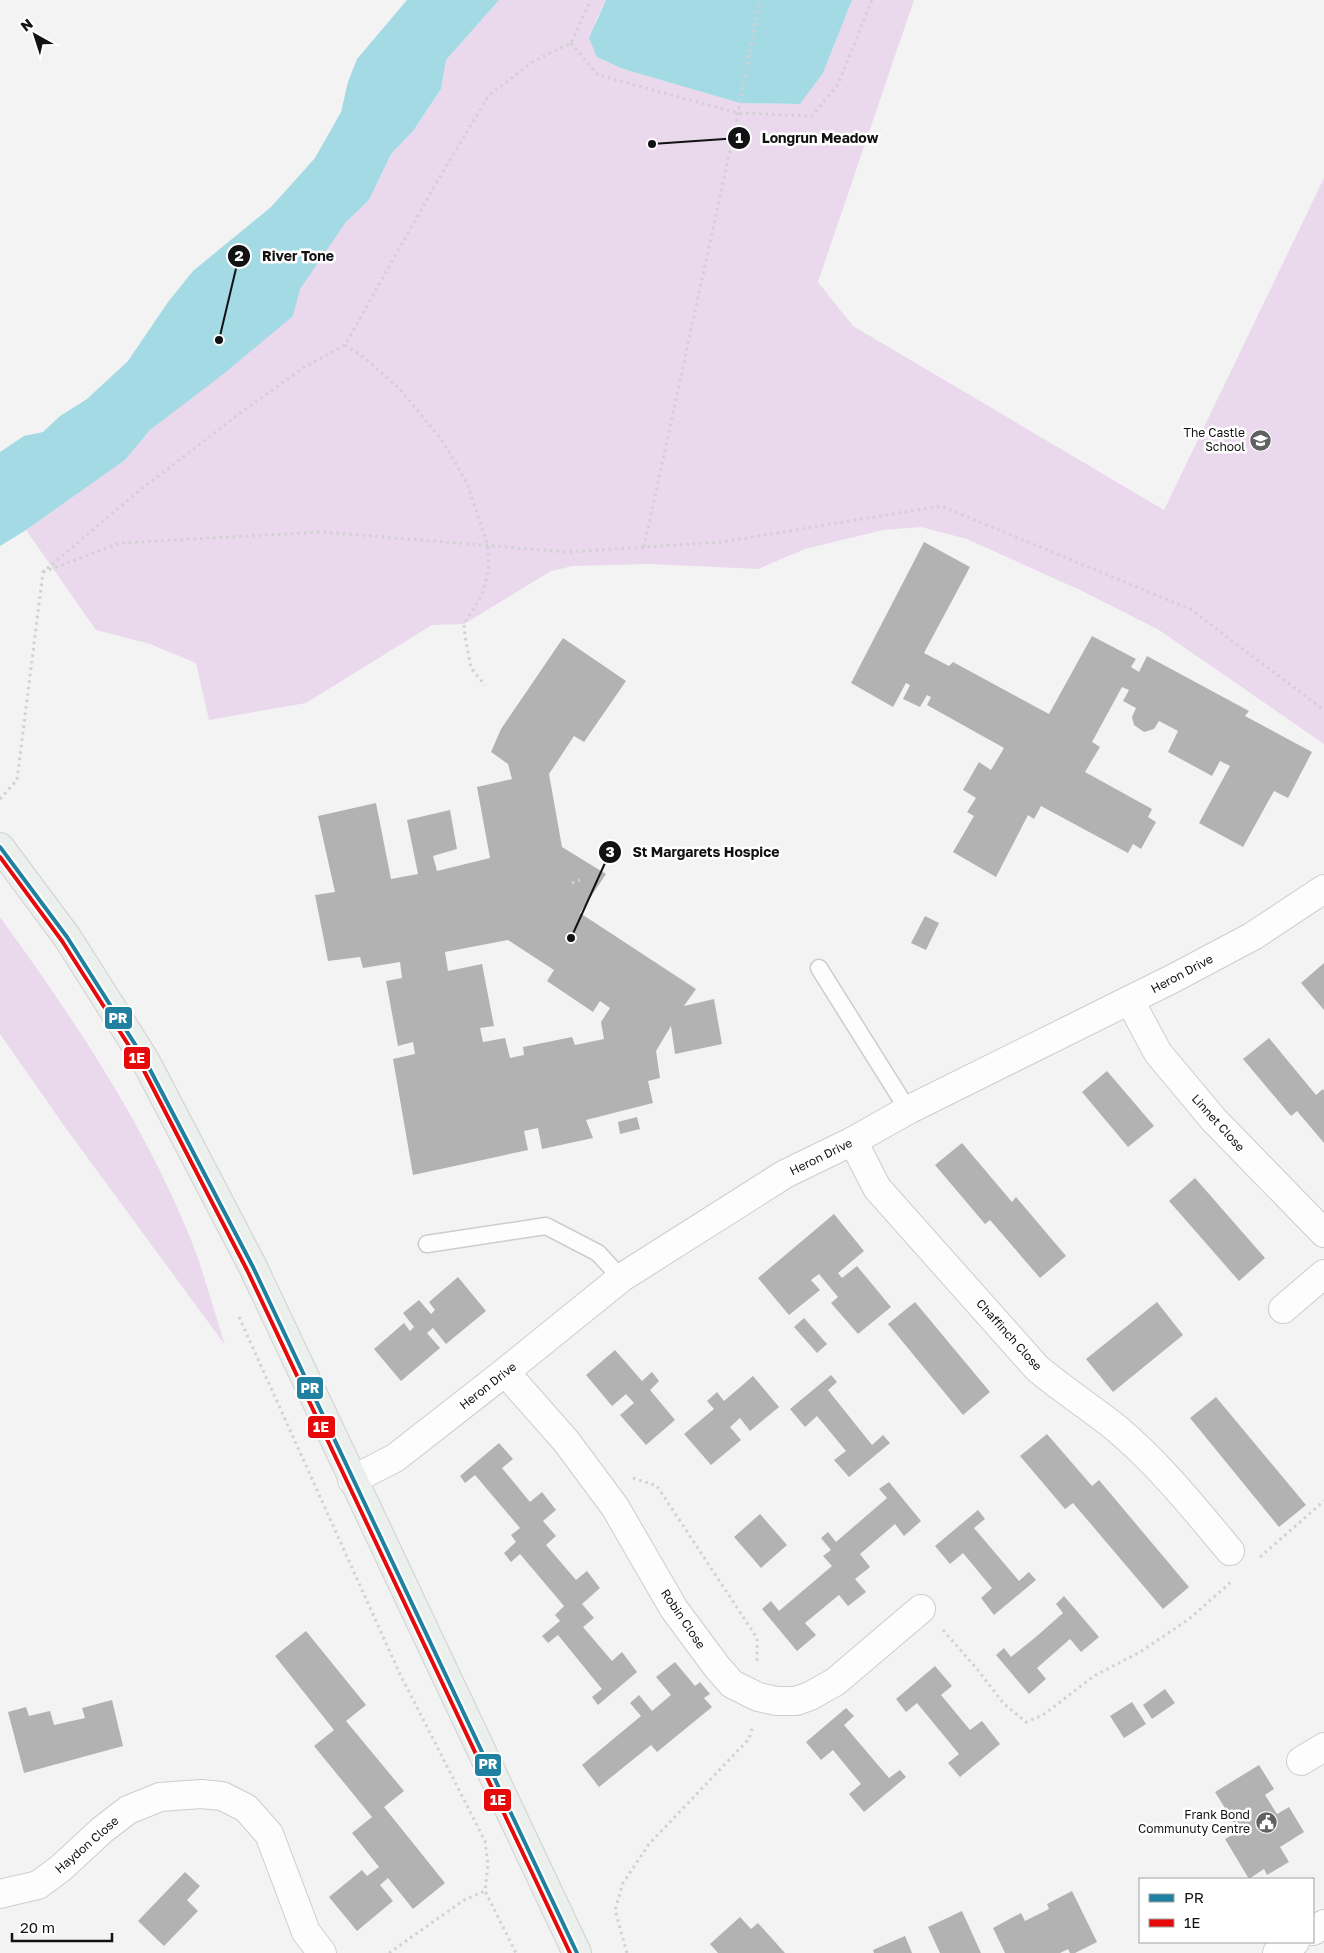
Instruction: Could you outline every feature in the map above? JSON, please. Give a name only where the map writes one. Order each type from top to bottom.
[{"type":"main road","points":[[0,847],[67,937],[146,1060],[253,1267],[577,1953]]},
{"type":"street","name":"Heron Drive","points":[[352,1480],[396,1458],[506,1372],[621,1278],[786,1174],[853,1141],[908,1110],[1130,1001],[1253,936],[1324,889]]},
{"type":"street","name":"Linnet Close","points":[[1130,1001],[1158,1053],[1195,1098],[1214,1120],[1324,1232]]},
{"type":"street","name":"Chaffinch Close","points":[[853,1141],[877,1188],[1037,1368],[1065,1392],[1116,1428],[1168,1477],[1230,1551]]},
{"type":"street","points":[[1283,1309],[1324,1274]]},
{"type":"street","name":"Robin Close","points":[[506,1372],[566,1441],[615,1507],[674,1609],[732,1684],[758,1698],[796,1700],[810,1696],[834,1682],[921,1609]]},
{"type":"street","points":[[1301,1761],[1324,1747]]},
{"type":"street","name":"Haydon Close","points":[[0,1894],[38,1885],[62,1868],[102,1830],[128,1810],[160,1797],[201,1794],[222,1796],[246,1808],[269,1834],[306,1932],[322,1953]]},
{"type":"street","points":[[1277,1953],[1293,1943]]},
{"type":"lane","points":[[819,968],[908,1110]]},
{"type":"lane","points":[[427,1244],[546,1226],[598,1253],[621,1278]]},
{"type":"path","points":[[0,799],[17,780],[43,572],[140,490],[239,414],[303,368],[345,345],[489,95],[534,61],[571,43],[591,0]]},
{"type":"path","points":[[644,547],[738,113],[760,0]]},
{"type":"path","points":[[571,43],[598,75],[738,113],[812,116],[838,84],[872,0]]},
{"type":"path","points":[[345,345],[365,358],[401,390],[441,439],[467,483],[488,546],[489,569],[482,595],[464,624],[465,637],[471,668],[485,685]]},
{"type":"path","points":[[43,572],[120,543],[129,542],[321,532],[568,552],[722,542],[941,506],[1190,609],[1324,710]]},
{"type":"path","points":[[572,883],[580,880]]},
{"type":"path","points":[[236,1310],[399,1672],[486,1841],[488,1866],[484,1891],[516,1953]]},
{"type":"path","points":[[627,1953],[615,1910],[622,1883],[650,1844],[749,1739],[758,1698],[757,1638],[657,1486],[631,1477]]},
{"type":"path","points":[[1259,1558],[1324,1501]]},
{"type":"path","points":[[921,1609],[977,1668],[1004,1704],[1026,1722],[1043,1715],[1094,1676],[1140,1652],[1189,1619],[1238,1576]]},
{"type":"path","points":[[389,1953],[464,1900],[484,1891]]},
{"type":"shaded area","points":[[499,0],[606,0],[595,22],[597,57],[623,69],[740,103],[799,104],[823,73],[852,0],[914,0],[818,282],[853,326],[1164,510],[1324,178],[1324,744],[1159,630],[1082,591],[967,539],[921,527],[883,530],[805,549],[758,569],[649,564],[573,566],[551,571],[464,624],[432,625],[306,703],[209,720],[196,663],[150,644],[96,630],[26,530],[125,460],[150,430],[293,316],[299,289],[346,222],[369,200],[391,154],[413,131],[441,89],[446,60]]},
{"type":"shaded area","points":[[0,917],[78,1029],[148,1147],[187,1230],[225,1345],[65,1127],[0,1034]]},
{"type":"water","points":[[407,0],[499,0],[446,60],[441,89],[413,131],[391,154],[369,200],[346,222],[300,289],[293,316],[222,375],[150,430],[125,460],[26,530],[0,546],[0,452],[24,436],[43,432],[60,416],[87,399],[128,361],[168,302],[193,271],[271,207],[315,158],[341,112],[348,82],[357,59]]},
{"type":"water","points":[[606,0],[852,0],[823,73],[800,104],[740,103],[623,69],[597,57],[589,38]]},
{"type":"building","points":[[924,542],[970,567],[924,653],[949,666],[953,662],[1049,714],[1092,636],[1136,659],[1131,667],[1139,672],[1147,656],[1249,711],[1245,716],[1312,752],[1288,798],[1274,791],[1243,847],[1199,823],[1230,766],[1220,761],[1212,776],[1168,752],[1178,731],[1159,721],[1154,729],[1144,732],[1134,725],[1132,717],[1136,708],[1123,701],[1129,690],[1122,687],[1092,742],[1100,747],[1085,772],[1152,809],[1148,817],[1156,822],[1141,849],[1133,844],[1128,853],[1041,806],[1034,819],[1028,815],[996,877],[953,852],[974,816],[967,812],[976,798],[963,790],[979,762],[991,770],[1004,748],[927,705],[931,697],[927,695],[920,707],[903,699],[910,685],[906,683],[893,707],[851,683]]},
{"type":"building","points":[[563,638],[626,681],[584,742],[574,736],[549,774],[562,847],[606,874],[580,913],[696,989],[684,1006],[714,999],[722,1044],[675,1054],[671,1026],[656,1051],[660,1078],[648,1081],[653,1103],[586,1120],[593,1138],[542,1149],[538,1128],[524,1131],[528,1150],[413,1175],[393,1059],[415,1054],[413,1042],[398,1046],[386,981],[402,978],[400,962],[363,968],[360,957],[328,961],[315,895],[335,892],[318,816],[376,803],[391,879],[418,874],[407,820],[450,810],[457,849],[433,856],[437,871],[490,858],[477,787],[512,779],[508,764],[491,752],[501,729]],"holes":[[[508,940],[554,970],[547,981],[593,1012],[600,1001],[610,1008],[601,1022],[604,1039],[575,1045],[572,1037],[523,1047],[524,1055],[510,1058],[505,1038],[483,1042],[480,1028],[494,1026],[482,964],[448,971],[445,952]]]},
{"type":"building","points":[[925,916],[939,923],[926,950],[911,943]]},
{"type":"building","points":[[1324,963],[1324,1010],[1301,983]]},
{"type":"building","points":[[1269,1038],[1316,1095],[1323,1089],[1324,1143],[1297,1111],[1291,1116],[1243,1059]]},
{"type":"building","points":[[1107,1071],[1154,1126],[1128,1147],[1082,1092]]},
{"type":"building","points":[[637,1117],[640,1129],[620,1134],[618,1122]]},
{"type":"building","points":[[962,1143],[1012,1202],[1016,1197],[1066,1256],[1040,1278],[990,1220],[985,1224],[935,1165]]},
{"type":"building","points":[[1195,1178],[1265,1258],[1239,1281],[1169,1201]]},
{"type":"building","points":[[834,1214],[864,1251],[838,1273],[842,1278],[857,1266],[891,1307],[858,1334],[831,1303],[838,1297],[819,1274],[811,1280],[820,1290],[789,1315],[758,1278]]},
{"type":"building","points":[[458,1277],[486,1311],[446,1344],[433,1328],[427,1333],[440,1348],[401,1381],[374,1349],[404,1323],[410,1331],[414,1327],[403,1313],[419,1300],[431,1314],[435,1310],[429,1302]]},
{"type":"building","points":[[915,1302],[990,1392],[963,1415],[888,1324]]},
{"type":"building","points":[[1157,1302],[1183,1335],[1113,1392],[1086,1359]]},
{"type":"building","points":[[804,1318],[827,1344],[817,1353],[794,1327]]},
{"type":"building","points":[[615,1350],[642,1381],[652,1372],[659,1381],[650,1390],[675,1420],[646,1445],[620,1415],[634,1403],[626,1394],[612,1406],[586,1375]]},
{"type":"building","points":[[831,1375],[837,1382],[828,1390],[872,1445],[883,1435],[890,1443],[849,1477],[834,1460],[846,1451],[817,1416],[805,1427],[790,1409]]},
{"type":"building","points":[[753,1376],[779,1407],[750,1431],[740,1418],[730,1427],[741,1440],[711,1465],[684,1434],[714,1409],[707,1401],[717,1392],[724,1401]]},
{"type":"building","points":[[1216,1397],[1306,1505],[1279,1527],[1190,1418]]},
{"type":"building","points":[[1047,1434],[1092,1486],[1099,1480],[1189,1587],[1163,1609],[1073,1503],[1065,1509],[1020,1456]]},
{"type":"building","points":[[499,1443],[513,1459],[502,1468],[530,1502],[542,1492],[556,1510],[543,1521],[556,1536],[546,1545],[576,1580],[587,1571],[600,1588],[582,1604],[594,1618],[583,1627],[612,1661],[622,1652],[637,1672],[598,1705],[592,1697],[602,1689],[558,1635],[548,1643],[542,1636],[560,1621],[555,1615],[564,1606],[520,1554],[511,1562],[504,1553],[516,1542],[511,1535],[520,1528],[475,1475],[465,1483],[460,1476]]},
{"type":"building","points":[[889,1482],[921,1521],[904,1536],[895,1524],[860,1554],[870,1567],[855,1579],[866,1592],[848,1606],[839,1595],[805,1623],[816,1635],[797,1651],[762,1609],[771,1601],[779,1611],[832,1566],[823,1556],[831,1550],[821,1538],[828,1532],[836,1542],[887,1498],[879,1489]]},
{"type":"building","points":[[978,1510],[985,1519],[974,1528],[1019,1581],[1029,1572],[1036,1580],[994,1615],[981,1598],[992,1588],[963,1553],[950,1564],[935,1546]]},
{"type":"building","points":[[760,1514],[787,1545],[761,1568],[734,1537]]},
{"type":"building","points":[[1064,1596],[1099,1637],[1081,1652],[1070,1639],[1037,1668],[1046,1679],[1029,1694],[996,1655],[1004,1648],[1011,1657],[1037,1636],[1063,1613],[1056,1604]]},
{"type":"building","points":[[306,1631],[366,1705],[346,1721],[404,1791],[384,1807],[445,1883],[413,1909],[388,1878],[380,1885],[393,1901],[357,1931],[329,1897],[362,1870],[367,1876],[379,1867],[352,1833],[372,1817],[314,1746],[334,1730],[275,1656]]},
{"type":"building","points":[[675,1662],[695,1686],[700,1682],[710,1694],[704,1698],[712,1707],[657,1752],[651,1745],[599,1787],[582,1765],[641,1716],[630,1703],[639,1695],[652,1711],[671,1695],[656,1677]]},
{"type":"building","points":[[935,1666],[952,1686],[941,1695],[970,1730],[982,1721],[1000,1744],[960,1777],[948,1763],[959,1754],[917,1703],[906,1712],[896,1699]]},
{"type":"building","points":[[1165,1689],[1175,1703],[1152,1719],[1143,1705]]},
{"type":"building","points":[[112,1700],[123,1746],[24,1773],[8,1712],[26,1707],[29,1716],[50,1711],[54,1725],[85,1718],[82,1708]]},
{"type":"building","points":[[1132,1702],[1146,1724],[1124,1738],[1110,1716]]},
{"type":"building","points":[[846,1708],[854,1716],[844,1725],[889,1778],[900,1770],[906,1777],[864,1812],[849,1794],[861,1784],[833,1750],[821,1760],[806,1742]]},
{"type":"building","name":"Frank Bond Communuty Centre","points":[[1259,1765],[1274,1789],[1265,1795],[1277,1814],[1289,1807],[1304,1832],[1280,1847],[1289,1862],[1267,1875],[1264,1869],[1248,1878],[1225,1839],[1239,1831],[1215,1792]]},
{"type":"building","points":[[185,1872],[200,1886],[187,1900],[198,1911],[164,1946],[138,1921]]},
{"type":"building","points":[[1072,1891],[1097,1942],[1075,1953],[1070,1953],[1068,1949],[1060,1953],[1005,1953],[993,1928],[1021,1913],[1025,1921],[1049,1909],[1047,1904]]},
{"type":"building","points":[[962,1911],[981,1953],[940,1953],[928,1927]]},
{"type":"building","points":[[740,1917],[751,1929],[758,1923],[785,1953],[718,1953],[710,1944]]},
{"type":"building","points":[[905,1936],[912,1953],[874,1953],[873,1950]]},
{"type":"transit line","name":"PR","points":[[0,847],[67,937],[145,1060],[253,1267],[577,1953]]},
{"type":"transit line","name":"1E","points":[[0,857],[62,941],[140,1063],[247,1270],[570,1953]]},
{"type":"place","name":"Longrun Meadow","points":[[652,144]]},
{"type":"place","name":"River Tone","points":[[219,340]]},
{"type":"place","name":"The Castle School","points":[[1261,440]]},
{"type":"place","name":"St Margarets Hospice","points":[[571,938]]},
{"type":"place","name":"Frank Bond Communuty Centre","points":[[1266,1822]]}]
